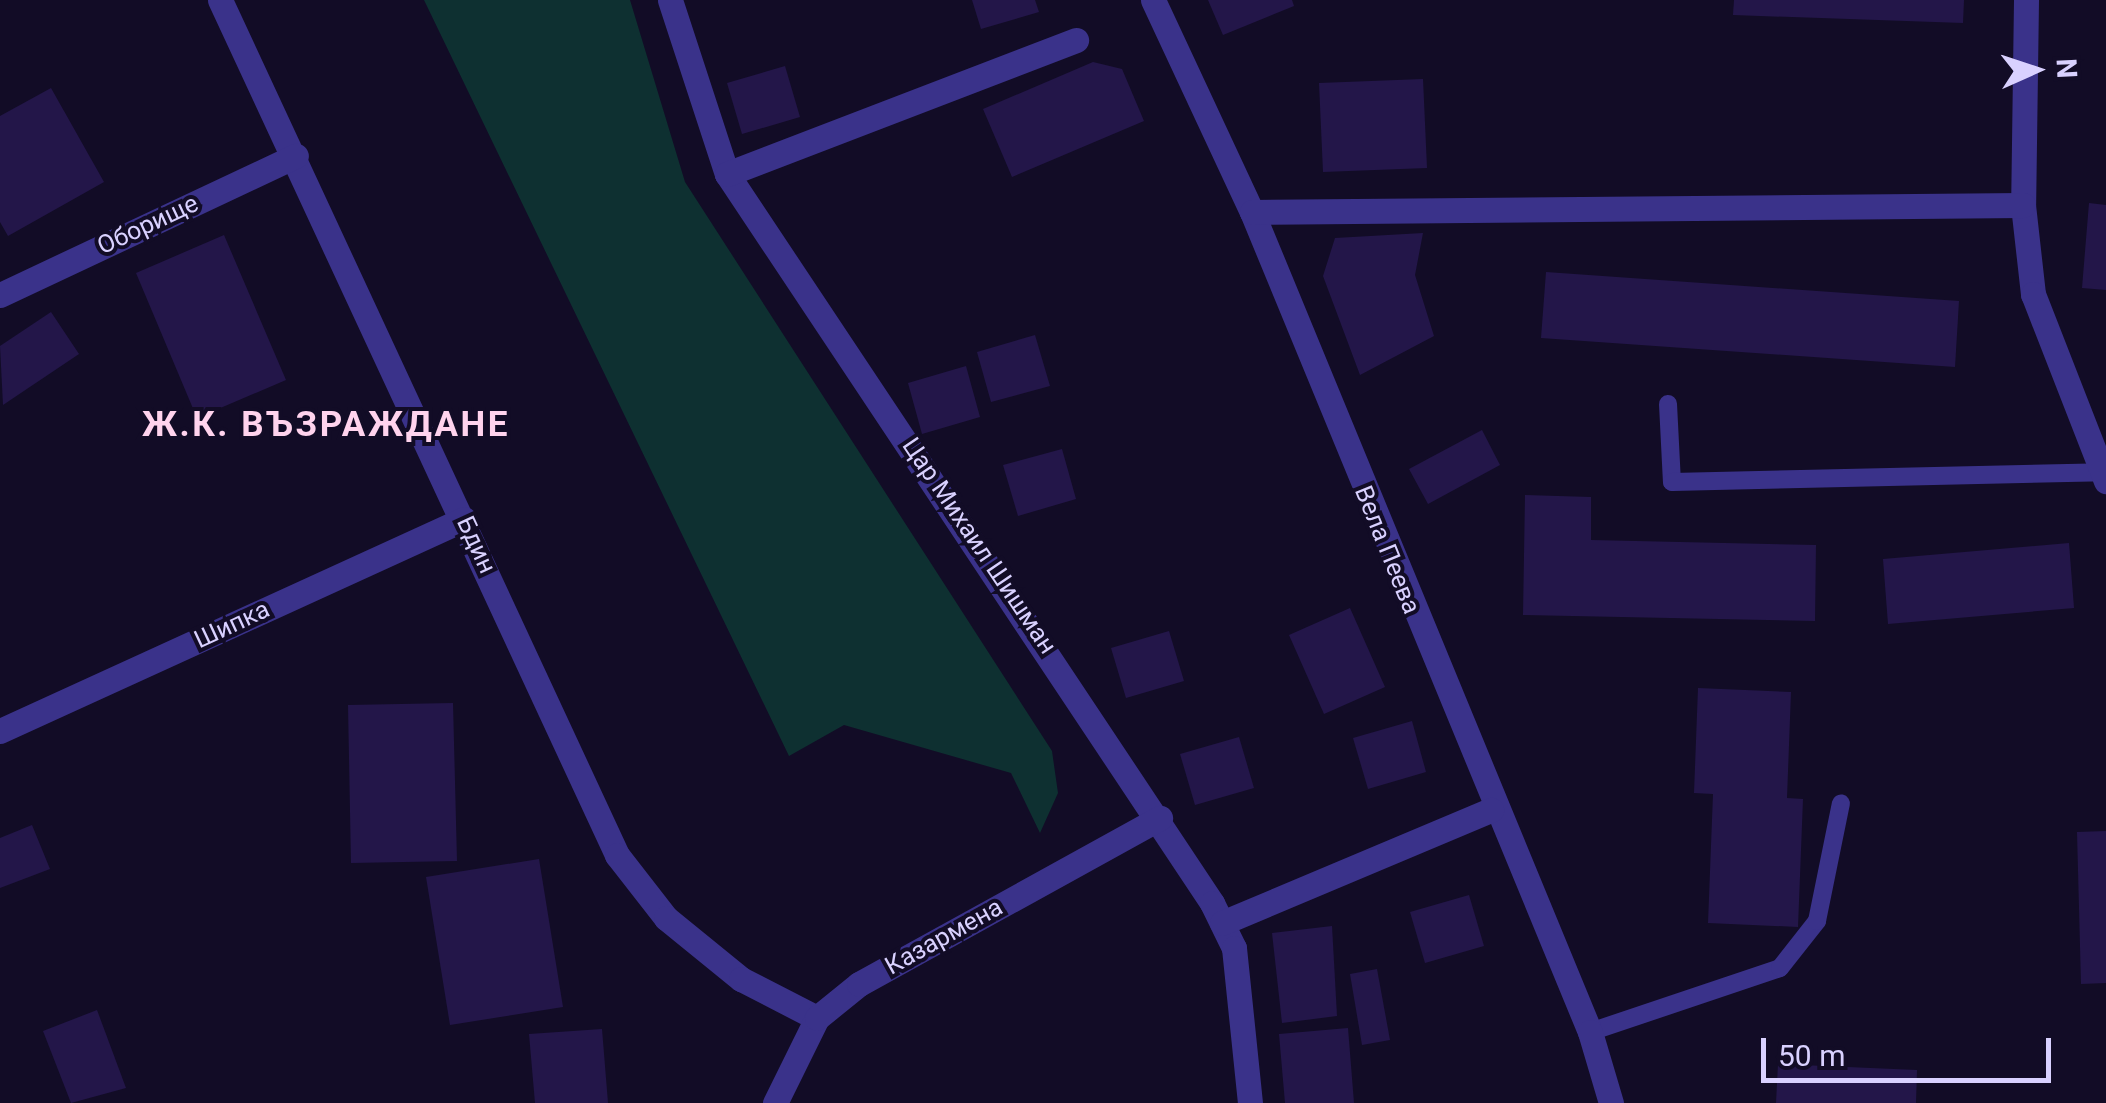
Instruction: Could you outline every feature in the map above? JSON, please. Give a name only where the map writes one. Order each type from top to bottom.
[{"type":"street","name":"Бдин","points":[[220,0],[296,156],[617,855],[666,918],[741,979],[817,1018]]},
{"type":"street","name":"Цар Михаил Шишман","points":[[670,0],[726,174],[1160,818],[1222,924],[1242,997],[1250,1103]]},
{"type":"street","name":"Вела Пеева","points":[[1153,0],[1252,212],[1491,810],[1590,1032],[1611,1103]]},
{"type":"street","points":[[2026,0],[2024,205],[2033,294],[2104,477]]},
{"type":"street","points":[[726,174],[1076,40]]},
{"type":"street","name":"Оборище","points":[[0,295],[296,156]]},
{"type":"street","points":[[1252,212],[2024,205]]},
{"type":"street","name":"Шипка","points":[[0,731],[464,519]]},
{"type":"street","points":[[1222,924],[1491,810]]},
{"type":"street","name":"Казармена","points":[[775,1103],[817,1018],[859,984],[1160,818]]},
{"type":"lane","points":[[1668,404],[1672,482],[2104,477]]},
{"type":"lane","points":[[1590,1032],[1780,968],[1817,921],[1842,803]]},
{"type":"green space","points":[[424,0],[630,0],[685,182],[1052,751],[1058,793],[1040,833],[1011,773],[844,725],[789,756]]},
{"type":"building","points":[[972,0],[1035,0],[1039,12],[981,29]]},
{"type":"building","points":[[1208,0],[1292,0],[1294,6],[1223,35]]},
{"type":"building","points":[[1734,0],[1964,0],[1963,23],[1733,15]]},
{"type":"building","points":[[1093,62],[1122,69],[1144,121],[1012,177],[983,109]]},
{"type":"building","points":[[785,66],[800,117],[742,134],[727,83]]},
{"type":"building","points":[[1423,79],[1427,168],[1323,172],[1319,83]]},
{"type":"building","points":[[51,88],[104,182],[8,236],[0,222],[0,116]]},
{"type":"building","points":[[2089,203],[2106,205],[2106,290],[2082,288]]},
{"type":"building","points":[[1423,233],[1415,275],[1434,336],[1360,375],[1323,276],[1335,238]]},
{"type":"building","points":[[224,235],[286,380],[197,418],[136,273]]},
{"type":"building","points":[[1546,272],[1959,301],[1955,367],[1541,338]]},
{"type":"building","points":[[51,312],[79,354],[3,405],[0,346]]},
{"type":"building","points":[[1035,335],[1050,386],[991,402],[977,352]]},
{"type":"building","points":[[966,366],[980,417],[922,434],[908,383]]},
{"type":"building","points":[[1482,430],[1500,465],[1428,504],[1409,469]]},
{"type":"building","points":[[1062,449],[1076,499],[1018,516],[1003,465]]},
{"type":"building","points":[[1525,495],[1591,497],[1591,540],[1816,545],[1815,621],[1523,615]]},
{"type":"building","points":[[2069,543],[2074,608],[1888,624],[1883,559]]},
{"type":"building","points":[[1350,608],[1385,687],[1324,714],[1289,635]]},
{"type":"building","points":[[1169,631],[1184,681],[1126,698],[1111,648]]},
{"type":"building","points":[[1698,688],[1791,692],[1787,798],[1803,799],[1798,927],[1708,923],[1713,794],[1694,793]]},
{"type":"building","points":[[453,703],[457,861],[351,863],[348,705]]},
{"type":"building","points":[[1412,721],[1426,772],[1368,789],[1353,738]]},
{"type":"building","points":[[1239,737],[1254,788],[1195,805],[1180,754]]},
{"type":"building","points":[[32,825],[50,869],[0,888],[0,838]]},
{"type":"building","points":[[2106,831],[2106,983],[2081,984],[2077,832]]},
{"type":"building","points":[[539,859],[563,1007],[450,1025],[426,877]]},
{"type":"building","points":[[1469,895],[1484,946],[1425,963],[1410,912]]},
{"type":"building","points":[[1332,926],[1337,1016],[1282,1023],[1272,933]]},
{"type":"building","points":[[1377,969],[1390,1040],[1362,1045],[1350,974]]},
{"type":"building","points":[[97,1010],[126,1088],[71,1103],[43,1031]]},
{"type":"building","points":[[1348,1028],[1354,1103],[1285,1103],[1279,1034]]},
{"type":"building","points":[[602,1029],[608,1103],[535,1103],[529,1034]]},
{"type":"building","points":[[1778,1064],[1917,1070],[1916,1103],[1776,1103]]},
{"type":"district","name":"Ж.К. ВЪЗРАЖДАНЕ","points":[[326,425]]}]
